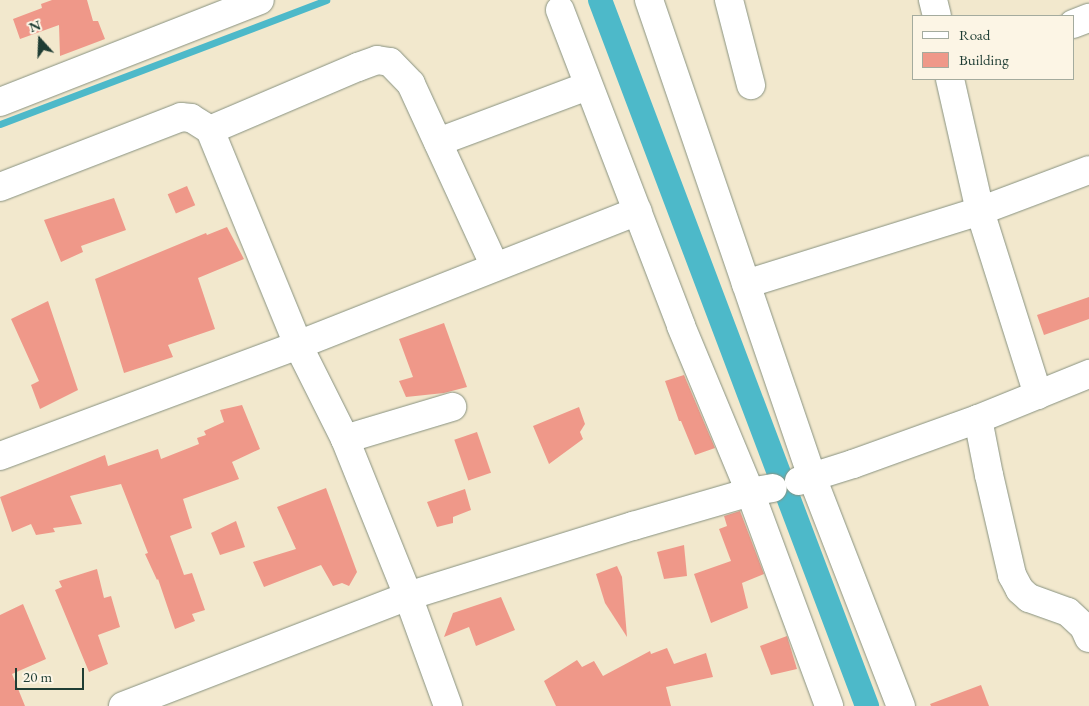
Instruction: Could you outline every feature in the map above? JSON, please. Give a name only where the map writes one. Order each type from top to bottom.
[{"type":"street","points":[[650,0],[746,284],[829,706]]},
{"type":"street","points":[[729,0],[751,85]]},
{"type":"street","points":[[933,0],[937,15]]},
{"type":"street","points":[[0,102],[253,1]]},
{"type":"street","points":[[560,10],[638,211],[680,326],[784,484],[901,706]]},
{"type":"street","points":[[1074,24],[1089,18]]},
{"type":"street","points":[[210,130],[377,60],[390,62],[412,84],[495,267]]},
{"type":"street","points":[[950,80],[980,211],[1038,395]]},
{"type":"street","points":[[438,142],[588,86]]},
{"type":"street","points":[[0,187],[181,117],[191,118],[210,130],[298,345],[345,439],[408,596],[448,706]]},
{"type":"street","points":[[746,284],[980,211],[1089,170]]},
{"type":"street","points":[[0,456],[298,345],[638,211]]},
{"type":"street","points":[[139,703],[408,596],[784,484],[978,419],[1089,374]]},
{"type":"street","points":[[345,439],[452,407]]},
{"type":"street","points":[[978,419],[1012,574],[1020,590],[1029,598],[1068,612],[1084,628],[1089,638]]},
{"type":"building","points":[[52,0],[87,0],[93,21],[98,21],[105,39],[60,56],[59,25],[20,39],[13,19],[42,8],[41,4]]},
{"type":"building","points":[[187,186],[195,205],[176,214],[168,194]]},
{"type":"building","points":[[114,198],[126,230],[81,246],[83,252],[61,262],[44,220]]},
{"type":"building","points":[[227,227],[244,259],[198,278],[215,329],[168,345],[173,357],[124,373],[95,279],[206,233],[207,235]]},
{"type":"building","points":[[1089,297],[1089,319],[1044,335],[1037,315]]},
{"type":"building","points":[[48,301],[78,390],[40,409],[31,385],[39,381],[11,319]]},
{"type":"building","points":[[444,323],[467,387],[444,393],[406,397],[399,381],[413,377],[399,339]]},
{"type":"building","points":[[684,375],[715,448],[695,455],[681,421],[679,421],[665,381]]},
{"type":"building","points":[[242,405],[260,449],[232,462],[239,479],[183,499],[192,528],[170,536],[184,575],[192,573],[205,610],[192,614],[195,621],[175,629],[158,579],[145,554],[148,553],[121,484],[70,496],[82,524],[53,528],[55,532],[36,535],[31,524],[12,532],[0,497],[105,455],[108,466],[158,449],[161,459],[199,444],[197,438],[206,435],[204,431],[224,422],[220,410]]},
{"type":"building","points":[[579,407],[585,424],[580,432],[583,439],[549,464],[533,426]]},
{"type":"building","points":[[477,432],[491,473],[468,480],[454,440]]},
{"type":"building","points":[[326,488],[357,572],[349,586],[342,583],[333,586],[321,565],[264,587],[253,562],[296,549],[277,507]]},
{"type":"building","points":[[465,489],[471,510],[453,517],[453,523],[437,527],[427,502]]},
{"type":"building","points":[[740,511],[764,574],[742,583],[748,608],[711,623],[694,574],[731,561],[719,529],[727,526],[724,516]]},
{"type":"building","points":[[236,521],[245,547],[220,555],[211,533]]},
{"type":"building","points":[[684,545],[687,576],[664,579],[657,552]]},
{"type":"building","points":[[617,566],[622,577],[627,637],[605,603],[596,574]]},
{"type":"building","points":[[97,569],[104,598],[111,596],[120,627],[98,635],[108,664],[89,672],[55,590],[62,587],[59,581]]},
{"type":"building","points":[[501,597],[515,630],[476,646],[469,627],[444,637],[453,613]]},
{"type":"building","points":[[23,604],[46,659],[12,674],[25,706],[0,706],[0,615]]},
{"type":"building","points":[[787,636],[797,669],[771,675],[760,646]]},
{"type":"building","points":[[667,648],[674,664],[706,653],[713,677],[666,687],[671,706],[556,706],[544,681],[577,660],[582,667],[594,661],[603,676],[650,651],[651,654]]},
{"type":"building","points":[[981,685],[989,706],[931,706],[930,704]]},
{"type":"waterway","points":[[0,124],[326,0]]},
{"type":"waterway","points":[[600,0],[867,706]]}]
